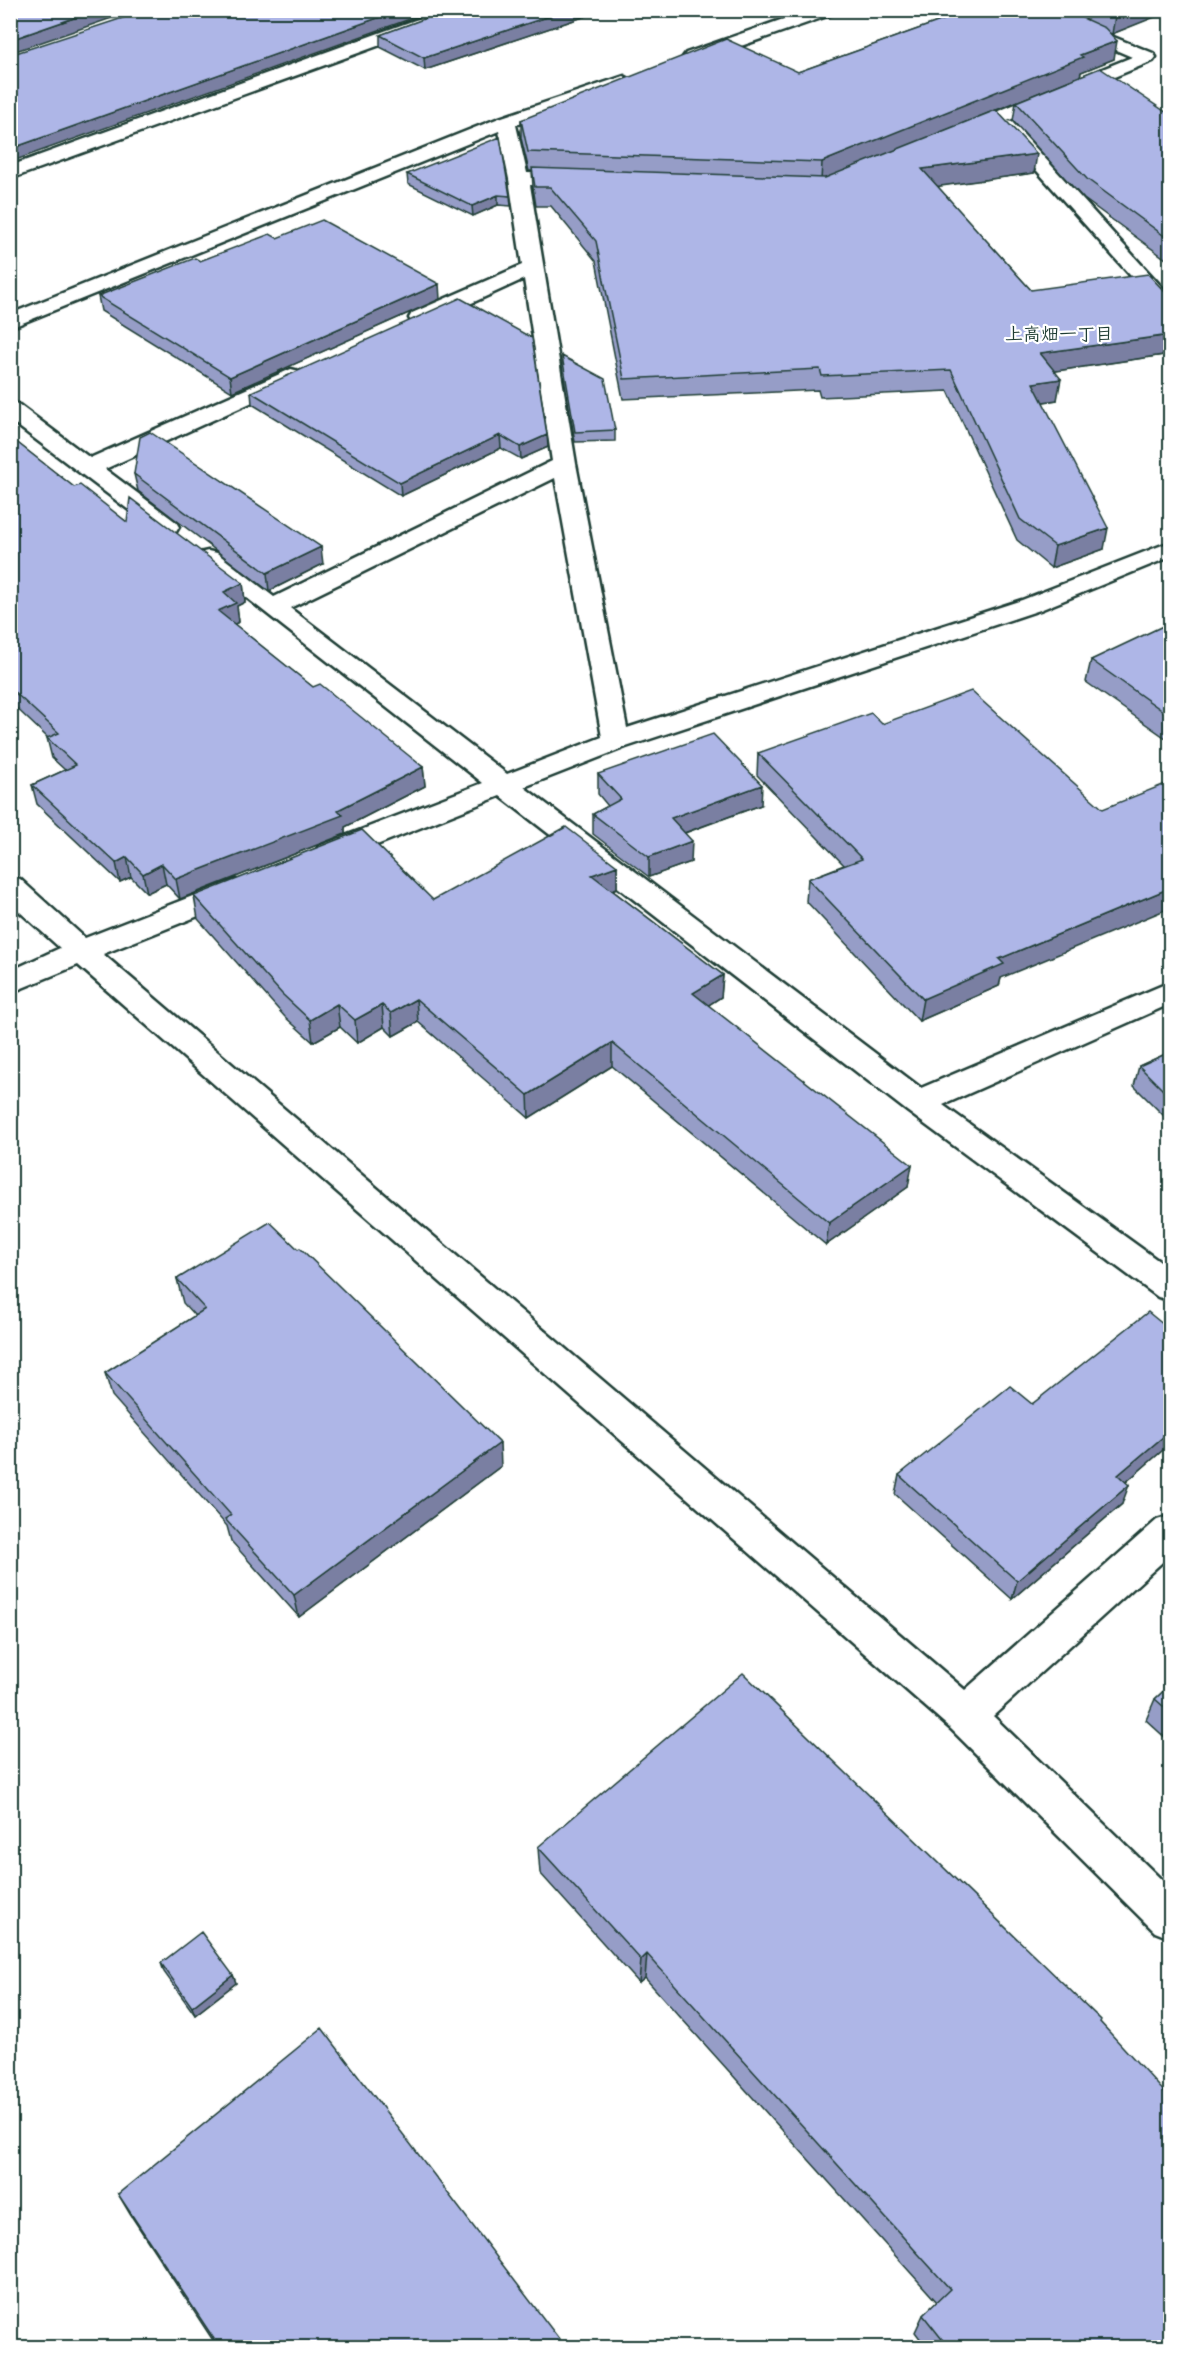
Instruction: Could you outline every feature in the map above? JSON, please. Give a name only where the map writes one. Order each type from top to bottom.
[{"type":"street","points":[[10,173],[413,19],[460,10]]},
{"type":"street","points":[[672,64],[826,10]]},
{"type":"street","points":[[943,140],[1147,57],[1031,10]]},
{"type":"street","points":[[10,322],[506,122],[638,76]]},
{"type":"street","points":[[1099,77],[1117,89]]},
{"type":"street","points":[[998,118],[1170,308]]},
{"type":"street","points":[[506,122],[519,179],[564,464],[616,741]]},
{"type":"street","points":[[519,179],[601,182]]},
{"type":"street","points":[[403,326],[534,267]]},
{"type":"street","points":[[88,468],[306,370]]},
{"type":"street","points":[[10,409],[505,784],[918,1103],[1170,1287]]},
{"type":"street","points":[[273,607],[564,464]]},
{"type":"street","points":[[309,861],[616,741],[1030,605],[1170,549]]},
{"type":"street","points":[[10,983],[81,951],[255,882]]},
{"type":"street","points":[[10,886],[81,951],[965,1716],[1170,1917]]},
{"type":"street","points":[[918,1103],[1170,992]]},
{"type":"street","points":[[965,1716],[1170,1532]]},
{"type":"building","points":[[10,10],[97,10],[10,40]]},
{"type":"building","points":[[147,10],[400,10],[10,149],[10,55]]},
{"type":"building","points":[[448,10],[568,10],[424,58],[380,35]]},
{"type":"building","points":[[971,10],[1065,10],[1105,28],[1117,41],[1080,55],[1083,57],[822,162],[528,152],[521,120],[726,39],[798,72]]},
{"type":"building","points":[[1100,10],[1130,10],[1115,16]]},
{"type":"building","points":[[1100,68],[1170,115],[1170,240],[1087,179],[1016,102]]},
{"type":"building","points":[[996,110],[1037,154],[922,169],[1031,290],[1148,274],[1166,293],[1170,294],[1170,335],[1040,353],[1061,379],[1033,383],[1108,528],[1055,546],[1020,519],[951,370],[822,376],[820,369],[624,379],[596,241],[550,187],[535,187],[532,168],[825,178]]},
{"type":"building","points":[[500,137],[510,196],[498,195],[472,206],[407,174]]},
{"type":"building","points":[[322,220],[439,284],[230,377],[98,296],[195,258],[200,261],[270,234],[277,238]]},
{"type":"building","points":[[460,298],[532,338],[547,435],[520,447],[500,435],[400,483],[251,392]]},
{"type":"building","points":[[562,356],[605,379],[615,430],[575,432]]},
{"type":"building","points":[[150,432],[321,547],[267,573],[134,474],[140,437]]},
{"type":"building","points":[[10,437],[74,487],[80,485],[127,522],[130,498],[243,583],[224,592],[236,603],[218,611],[313,687],[320,684],[423,767],[338,810],[343,815],[176,879],[162,864],[143,874],[127,857],[116,863],[32,785],[76,765],[47,738],[59,733],[10,688]]},
{"type":"building","points":[[1163,626],[1170,632],[1170,716],[1091,660]]},
{"type":"building","points":[[971,691],[1103,809],[1170,782],[1170,888],[999,959],[1004,964],[923,999],[808,879],[862,859],[758,753],[871,713],[882,724]]},
{"type":"building","points":[[713,734],[762,785],[671,818],[692,841],[649,857],[593,814],[621,799],[598,774]]},
{"type":"building","points":[[566,827],[617,866],[592,875],[723,975],[693,993],[912,1165],[829,1223],[612,1043],[528,1095],[416,999],[391,1013],[382,1005],[355,1020],[337,1004],[310,1020],[282,994],[194,896],[362,830],[433,900]]},
{"type":"building","points":[[1170,1052],[1170,1097],[1139,1066]]},
{"type":"building","points":[[270,1222],[298,1249],[300,1248],[500,1443],[294,1595],[225,1519],[231,1515],[105,1373],[205,1309],[177,1279]]},
{"type":"building","points":[[1148,1312],[1170,1330],[1170,1431],[1118,1475],[1129,1485],[1017,1581],[899,1475],[1010,1386],[1032,1404]]},
{"type":"building","points":[[743,1673],[1101,2020],[1100,2022],[1170,2098],[1170,2348],[949,2348],[923,2315],[950,2289],[647,1954],[641,1960],[538,1847]]},
{"type":"building","points":[[1170,1685],[1170,1712],[1155,1699]]},
{"type":"building","points":[[201,1932],[233,1975],[192,2007],[161,1963]]},
{"type":"building","points":[[322,2028],[566,2348],[220,2348],[118,2194]]},
{"type":"district","name":"上高畑一丁目","points":[[1059,335]]}]
